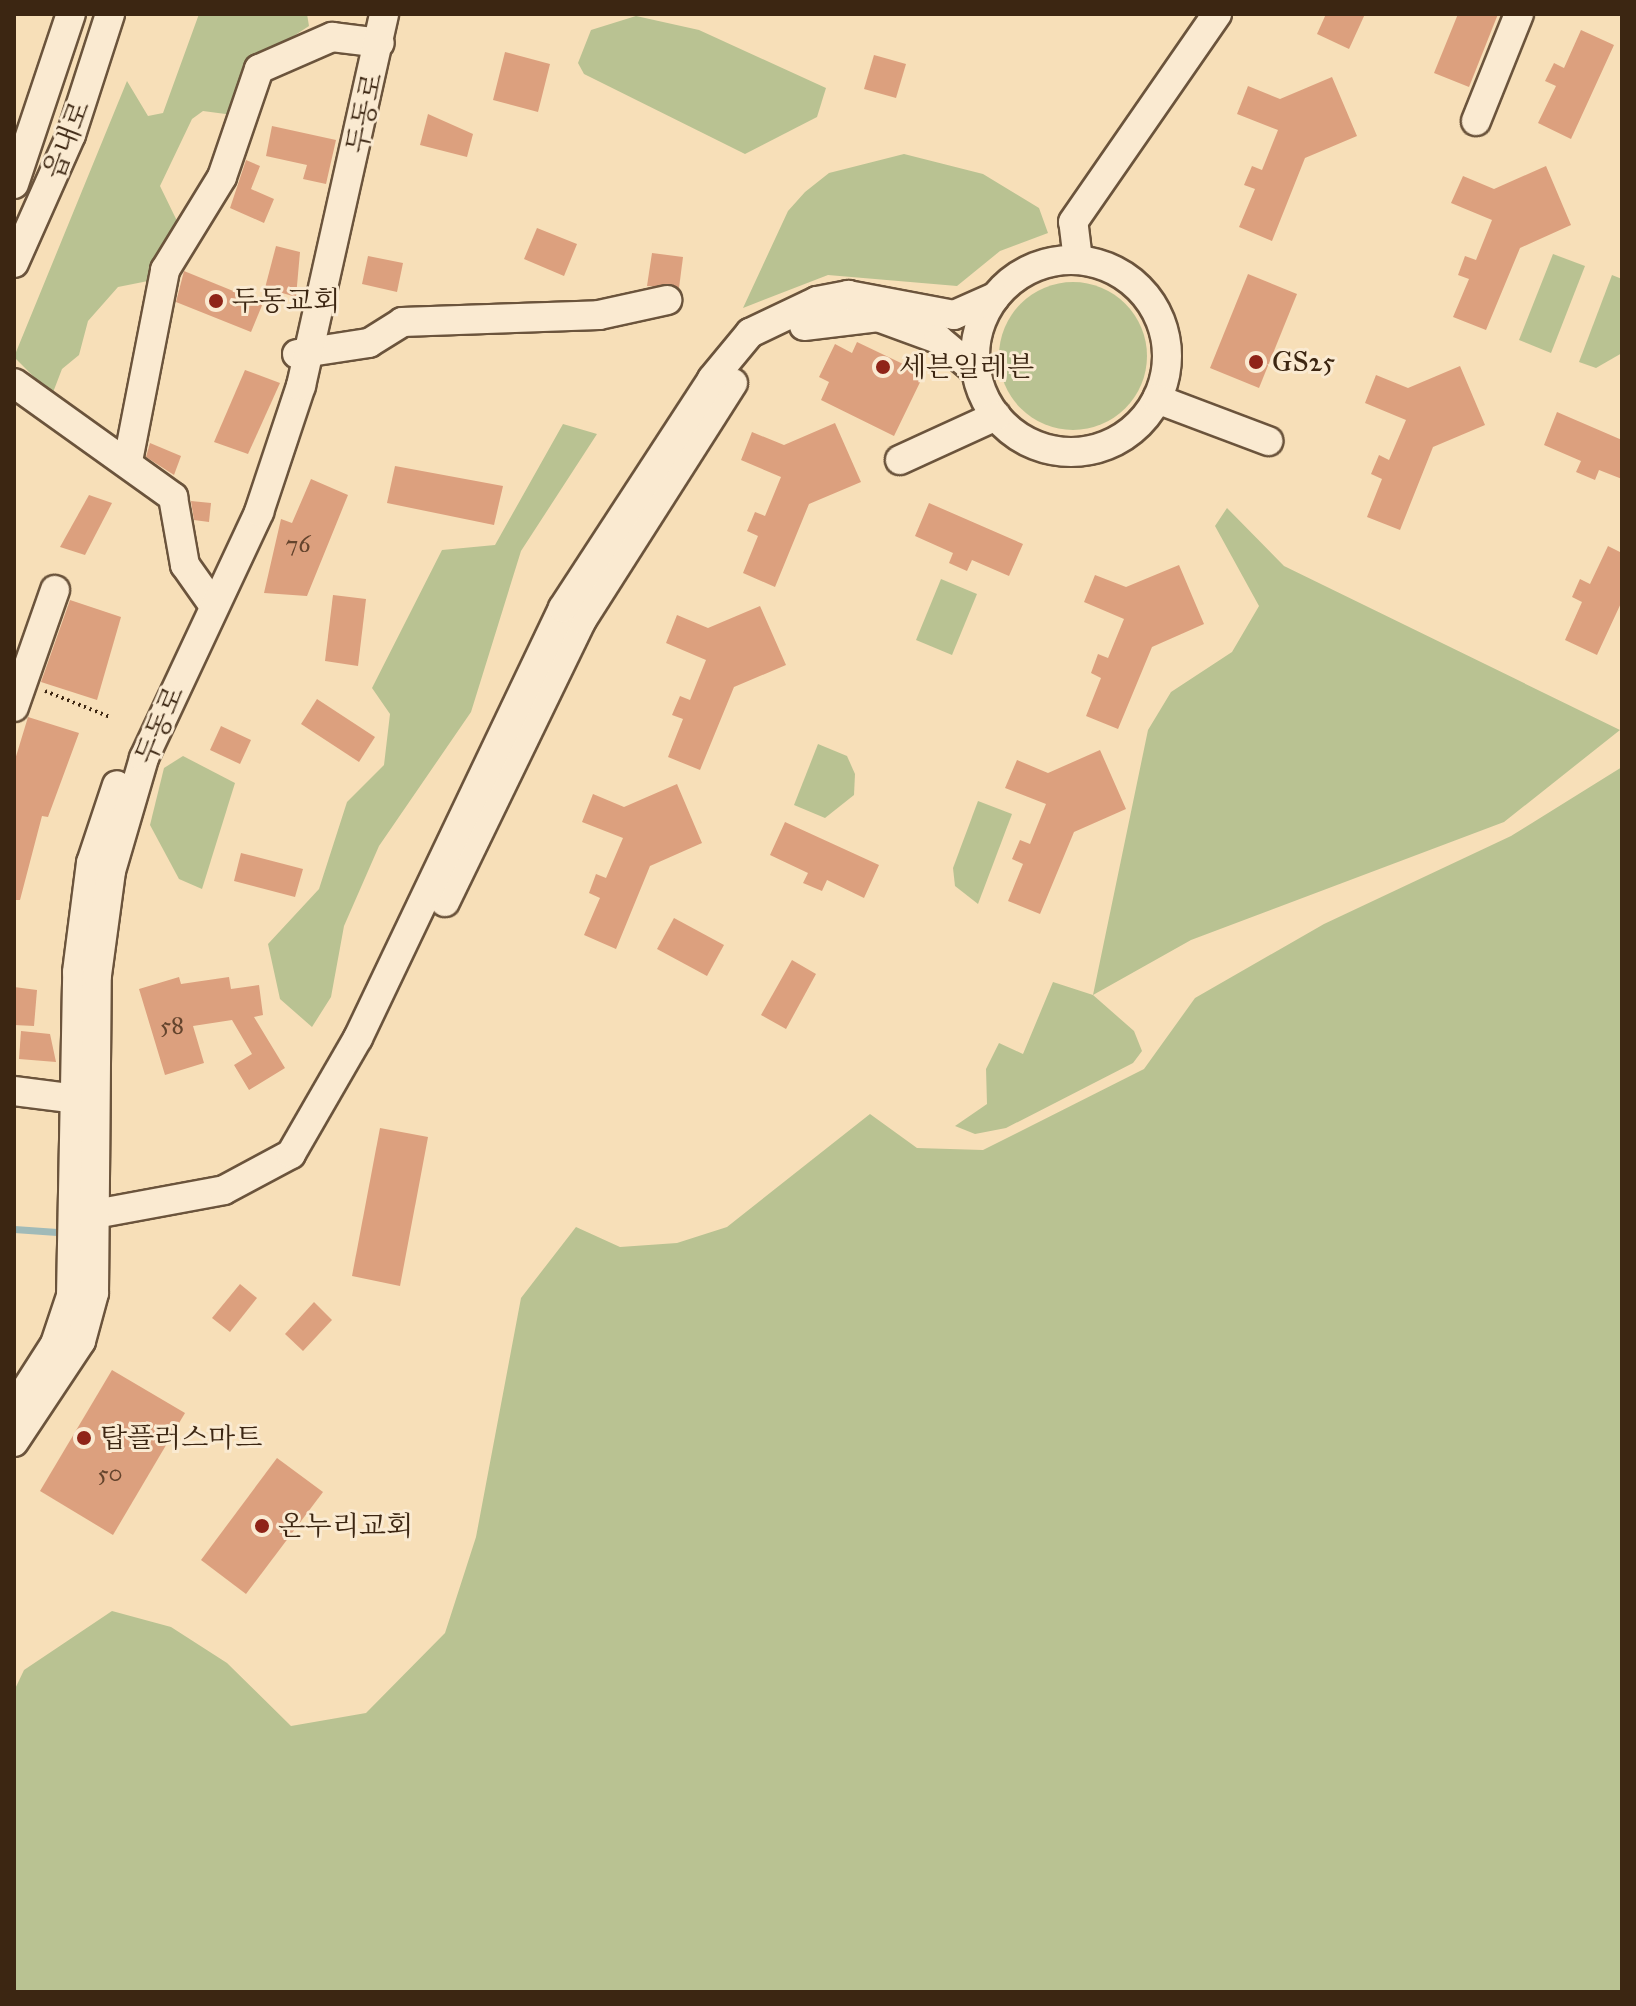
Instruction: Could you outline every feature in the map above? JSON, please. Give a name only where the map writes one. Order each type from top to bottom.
[{"type":"street","name":"읍내로","points":[[14,184],[71,14]]},
{"type":"street","name":"읍내로","points":[[14,263],[71,135],[110,14]]},
{"type":"street","name":"두동로","points":[[14,1442],[81,1341],[87,1225],[86,1100],[77,972],[91,863],[129,748],[209,599],[303,354],[372,32],[384,14]]},
{"type":"street","points":[[1078,260],[1073,222],[1217,14]]},
{"type":"street","points":[[1476,121],[1519,14]]},
{"type":"street","points":[[128,461],[165,270],[222,177],[259,69],[332,37],[372,32]]},
{"type":"street","points":[[87,1225],[232,1207],[278,1185],[317,1149],[360,1076],[582,620],[760,349],[786,333],[855,314],[938,339],[976,371],[996,416],[1020,438],[1082,452],[1139,425],[1157,399],[1167,369],[1155,308],[1135,284],[1078,260],[1018,275],[995,297],[982,319],[976,371]]},
{"type":"street","points":[[87,1225],[224,1190],[291,1154],[351,1053],[563,608],[712,379],[750,333],[817,301],[848,295],[954,315],[995,297]]},
{"type":"street","points":[[303,354],[369,343],[402,322],[599,315],[667,300]]},
{"type":"street","points":[[14,383],[128,461],[173,497],[185,565],[209,599]]},
{"type":"street","points":[[1157,399],[1268,441]]},
{"type":"street","points":[[900,460],[996,416]]},
{"type":"street","points":[[19,695],[55,590]]},
{"type":"street","points":[[14,1091],[86,1100]]},
{"type":"street","name":"두동로","points":[[14,1408],[61,1331],[87,1225]]},
{"type":"path","points":[[19,695],[110,717]]},
{"type":"green space","points":[[199,14],[307,14],[309,26],[251,64],[233,115],[203,111],[192,119],[160,186],[178,223],[148,281],[118,287],[88,321],[79,355],[62,369],[52,395],[14,357],[127,81],[148,116],[163,113]]},
{"type":"green space","points":[[636,16],[699,30],[826,88],[817,117],[745,154],[584,74],[578,63],[591,30]]},
{"type":"green space","points":[[904,154],[983,174],[1039,208],[1048,233],[1000,251],[957,286],[828,275],[743,308],[788,211],[805,192],[829,173]]},
{"type":"green space","points":[[1553,254],[1585,266],[1551,353],[1519,340]]},
{"type":"green space","points":[[1612,275],[1622,279],[1622,353],[1596,368],[1579,362]]},
{"type":"green space","points":[[1073,282],[1101,288],[1125,304],[1141,328],[1147,356],[1141,384],[1125,408],[1101,424],[1073,430],[1045,424],[1021,408],[1005,384],[999,356],[1005,328],[1021,304],[1045,288]]},
{"type":"green space","points":[[563,424],[597,434],[521,551],[471,712],[379,846],[344,926],[331,997],[312,1027],[280,999],[268,944],[319,889],[347,802],[384,765],[390,714],[372,688],[442,550],[495,545]]},
{"type":"green space","points":[[1227,508],[1284,566],[1620,730],[1504,822],[1191,940],[1093,995],[1148,730],[1171,692],[1232,652],[1259,606],[1215,526]]},
{"type":"green space","points":[[941,579],[977,594],[952,655],[916,640]]},
{"type":"green space","points":[[818,744],[847,756],[855,774],[854,795],[825,818],[794,805]]},
{"type":"green space","points":[[183,756],[235,783],[202,889],[179,879],[150,825],[164,768]]},
{"type":"green space","points":[[1622,767],[1622,1992],[14,1992],[14,1691],[24,1670],[112,1611],[171,1627],[227,1663],[291,1726],[366,1713],[445,1633],[476,1537],[521,1298],[576,1227],[620,1247],[677,1243],[727,1227],[870,1114],[917,1148],[983,1150],[1144,1069],[1195,998],[1324,924],[1511,836]]},
{"type":"green space","points":[[978,801],[1012,814],[978,904],[955,886],[953,868]]},
{"type":"green space","points":[[1053,982],[1093,995],[1134,1031],[1142,1051],[1133,1063],[1006,1128],[975,1134],[955,1126],[987,1104],[986,1069],[999,1043],[1023,1054]]},
{"type":"building","points":[[1326,14],[1365,14],[1349,49],[1317,34]]},
{"type":"building","points":[[1458,14],[1498,14],[1469,87],[1434,73]]},
{"type":"building","points":[[1581,30],[1614,45],[1571,139],[1538,123],[1556,86],[1545,81],[1554,63],[1564,68]]},
{"type":"building","points":[[505,52],[550,64],[538,112],[493,100]]},
{"type":"building","points":[[874,55],[906,64],[896,98],[864,89]]},
{"type":"building","points":[[1332,77],[1357,136],[1305,158],[1272,241],[1239,227],[1255,189],[1244,185],[1252,166],[1262,170],[1278,130],[1237,114],[1248,86],[1280,99]]},
{"type":"building","points":[[428,114],[473,134],[467,157],[420,145]]},
{"type":"building","points":[[272,126],[336,140],[326,184],[303,179],[307,165],[266,156]]},
{"type":"building","points":[[246,160],[260,166],[251,189],[274,199],[264,223],[230,208]]},
{"type":"building","points":[[1546,166],[1571,225],[1520,248],[1486,330],[1453,317],[1469,279],[1458,275],[1465,256],[1476,260],[1492,220],[1451,203],[1463,176],[1494,189]]},
{"type":"building","points":[[537,228],[577,244],[564,276],[524,259]]},
{"type":"building","points":[[276,246],[300,252],[296,297],[265,288]]},
{"type":"building","points":[[652,253],[683,257],[679,288],[647,286]]},
{"type":"building","points":[[368,256],[403,263],[397,292],[362,284]]},
{"type":"building","name":"두동교회","points":[[184,271],[263,303],[251,332],[176,302]]},
{"type":"building","points":[[1248,274],[1297,294],[1259,388],[1210,368]]},
{"type":"building","points":[[857,342],[924,374],[894,436],[821,400],[829,382],[819,377],[835,344],[852,353]]},
{"type":"building","points":[[1460,366],[1485,425],[1433,447],[1400,530],[1367,517],[1382,479],[1371,474],[1379,455],[1389,460],[1406,420],[1365,403],[1376,375],[1408,388]]},
{"type":"building","points":[[245,370],[280,383],[248,454],[214,442]]},
{"type":"building","points":[[1557,412],[1622,440],[1622,479],[1599,470],[1595,480],[1576,472],[1581,461],[1544,445]]},
{"type":"building","points":[[835,423],[861,482],[809,504],[775,587],[743,573],[758,536],[747,531],[755,512],[765,516],[781,477],[741,460],[752,432],[784,445]]},
{"type":"building","points":[[150,443],[181,456],[174,475],[146,457]]},
{"type":"building","points":[[395,466],[503,486],[494,525],[387,503]]},
{"type":"building","points":[[311,479],[348,495],[307,596],[264,593],[281,519],[292,523]]},
{"type":"building","points":[[89,495],[112,503],[85,555],[60,547]]},
{"type":"building","points":[[191,501],[211,503],[209,522],[194,520]]},
{"type":"building","points":[[929,503],[1023,544],[1009,576],[972,560],[967,571],[949,563],[953,553],[915,536]]},
{"type":"building","points":[[1608,546],[1622,553],[1622,601],[1597,655],[1565,640],[1582,602],[1572,597],[1580,579],[1590,584]]},
{"type":"building","points":[[1179,565],[1204,624],[1152,647],[1118,729],[1086,716],[1101,678],[1091,673],[1098,654],[1108,658],[1124,619],[1084,602],[1095,575],[1126,587]]},
{"type":"building","points":[[333,595],[366,599],[358,666],[325,661]]},
{"type":"building","points":[[70,600],[121,617],[97,700],[41,682]]},
{"type":"building","points":[[760,606],[786,665],[734,687],[700,770],[668,757],[683,719],[672,715],[680,696],[690,700],[706,660],[666,643],[677,615],[708,628]]},
{"type":"building","points":[[317,699],[375,737],[359,762],[301,724]]},
{"type":"building","points":[[28,717],[79,733],[48,817],[42,816],[20,900],[14,900],[14,763]]},
{"type":"building","points":[[221,726],[251,740],[240,764],[210,750]]},
{"type":"building","points":[[1100,750],[1126,809],[1074,832],[1040,914],[1008,901],[1023,864],[1012,859],[1020,840],[1030,844],[1046,804],[1005,788],[1017,760],[1048,773]]},
{"type":"building","points":[[677,784],[702,843],[650,866],[616,949],[584,935],[600,898],[589,893],[596,874],[606,878],[623,838],[582,822],[593,794],[624,807]]},
{"type":"building","points":[[785,822],[879,865],[864,898],[827,880],[822,891],[803,883],[808,873],[770,855]]},
{"type":"building","points":[[241,853],[303,869],[295,897],[234,881]]},
{"type":"building","points":[[674,918],[724,945],[707,976],[657,949]]},
{"type":"building","points":[[792,960],[816,974],[786,1029],[761,1015]]},
{"type":"building","points":[[179,977],[181,984],[229,977],[231,989],[259,985],[263,1015],[254,1017],[285,1068],[249,1090],[234,1065],[252,1054],[232,1020],[193,1026],[204,1063],[165,1075],[139,989]]},
{"type":"building","points":[[14,987],[37,990],[34,1026],[14,1025]]},
{"type":"building","points":[[21,1031],[50,1034],[56,1062],[19,1059]]},
{"type":"building","points":[[380,1128],[428,1137],[400,1286],[352,1276]]},
{"type":"building","points":[[240,1284],[257,1298],[230,1332],[212,1318]]},
{"type":"building","points":[[314,1302],[332,1320],[303,1351],[285,1334]]},
{"type":"building","points":[[112,1370],[185,1413],[113,1535],[40,1491]]},
{"type":"building","name":"온누리교회","points":[[277,1458],[323,1492],[246,1594],[201,1560]]},
{"type":"waterway","points":[[14,1229],[57,1232]]},
{"type":"place","name":"두동교회","points":[[216,301]]},
{"type":"place","name":"GS25","points":[[1256,362]]},
{"type":"place","name":"세븐일레븐","points":[[883,367]]},
{"type":"place","name":"탑플러스마트","points":[[84,1438]]},
{"type":"place","name":"온누리교회","points":[[262,1526]]}]
